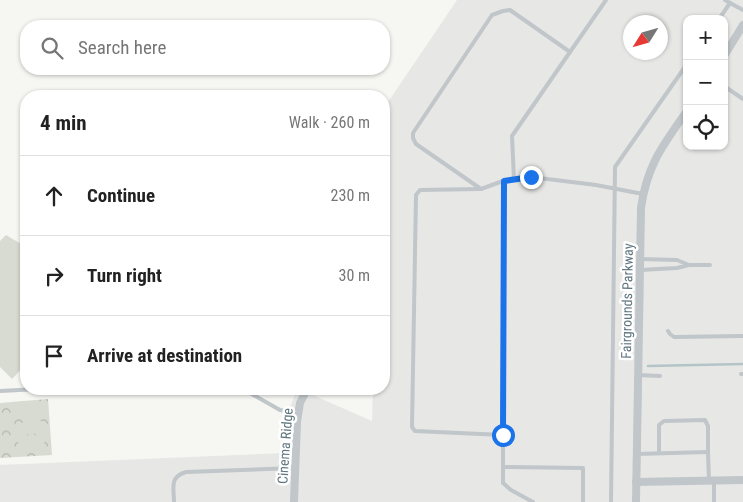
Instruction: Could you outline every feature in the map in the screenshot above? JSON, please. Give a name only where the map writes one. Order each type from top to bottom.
[{"type":"street","points":[[728,49],[743,24]]},
{"type":"street","name":"Fairgrounds Parkway","points":[[636,502],[641,208],[646,180],[658,154],[683,117]]},
{"type":"street","name":"Cinema Ridge","points":[[294,502],[298,414],[304,395]]},
{"type":"street","points":[[636,482],[743,480]]},
{"type":"lane","points":[[514,180],[512,136],[606,0]]},
{"type":"lane","points":[[725,0],[743,10]]},
{"type":"lane","points":[[722,15],[730,3]]},
{"type":"lane","points":[[481,189],[416,144],[413,133],[492,15],[502,10],[510,10],[570,52]]},
{"type":"lane","points":[[611,502],[615,166],[683,70]]},
{"type":"lane","points":[[728,89],[743,99]]},
{"type":"lane","points":[[503,435],[415,431],[412,426],[416,195],[420,190],[481,189],[504,181],[531,177],[643,194]]},
{"type":"lane","points":[[504,181],[503,483],[510,490],[533,502]]},
{"type":"lane","points":[[640,259],[677,260],[689,265]]},
{"type":"lane","points":[[640,270],[710,265]]},
{"type":"lane","points":[[668,331],[674,336],[743,336]]},
{"type":"lane","points":[[638,375],[660,376]]},
{"type":"lane","points":[[0,391],[20,390]]},
{"type":"lane","points":[[254,395],[280,410],[298,414]]},
{"type":"lane","points":[[660,453],[659,425],[664,421],[705,420],[708,426],[708,452],[714,502]]},
{"type":"lane","points":[[636,454],[708,452]]},
{"type":"lane","points":[[503,467],[583,468],[583,502]]},
{"type":"lane","points":[[174,502],[174,480],[177,476],[186,472],[295,468]]},
{"type":"shaded area","points":[[457,0],[743,0],[743,502],[0,502],[0,465],[286,453],[289,410],[295,395],[313,395],[372,421],[373,395],[390,395],[390,99]]},
{"type":"green space","points":[[6,235],[20,243],[20,370],[12,379],[0,367],[0,241]]},
{"type":"green space","points":[[48,399],[52,455],[0,458],[0,403]]},
{"type":"green space","points":[[41,404],[42,417],[17,418],[16,406]]},
{"type":"green space","points":[[43,421],[43,433],[18,435],[17,423]]},
{"type":"green space","points":[[44,438],[45,450],[19,452],[18,440]]},
{"type":"waterway","points":[[648,366],[743,364]]},
{"type":"route","points":[[503,435],[504,181],[531,177]]}]
